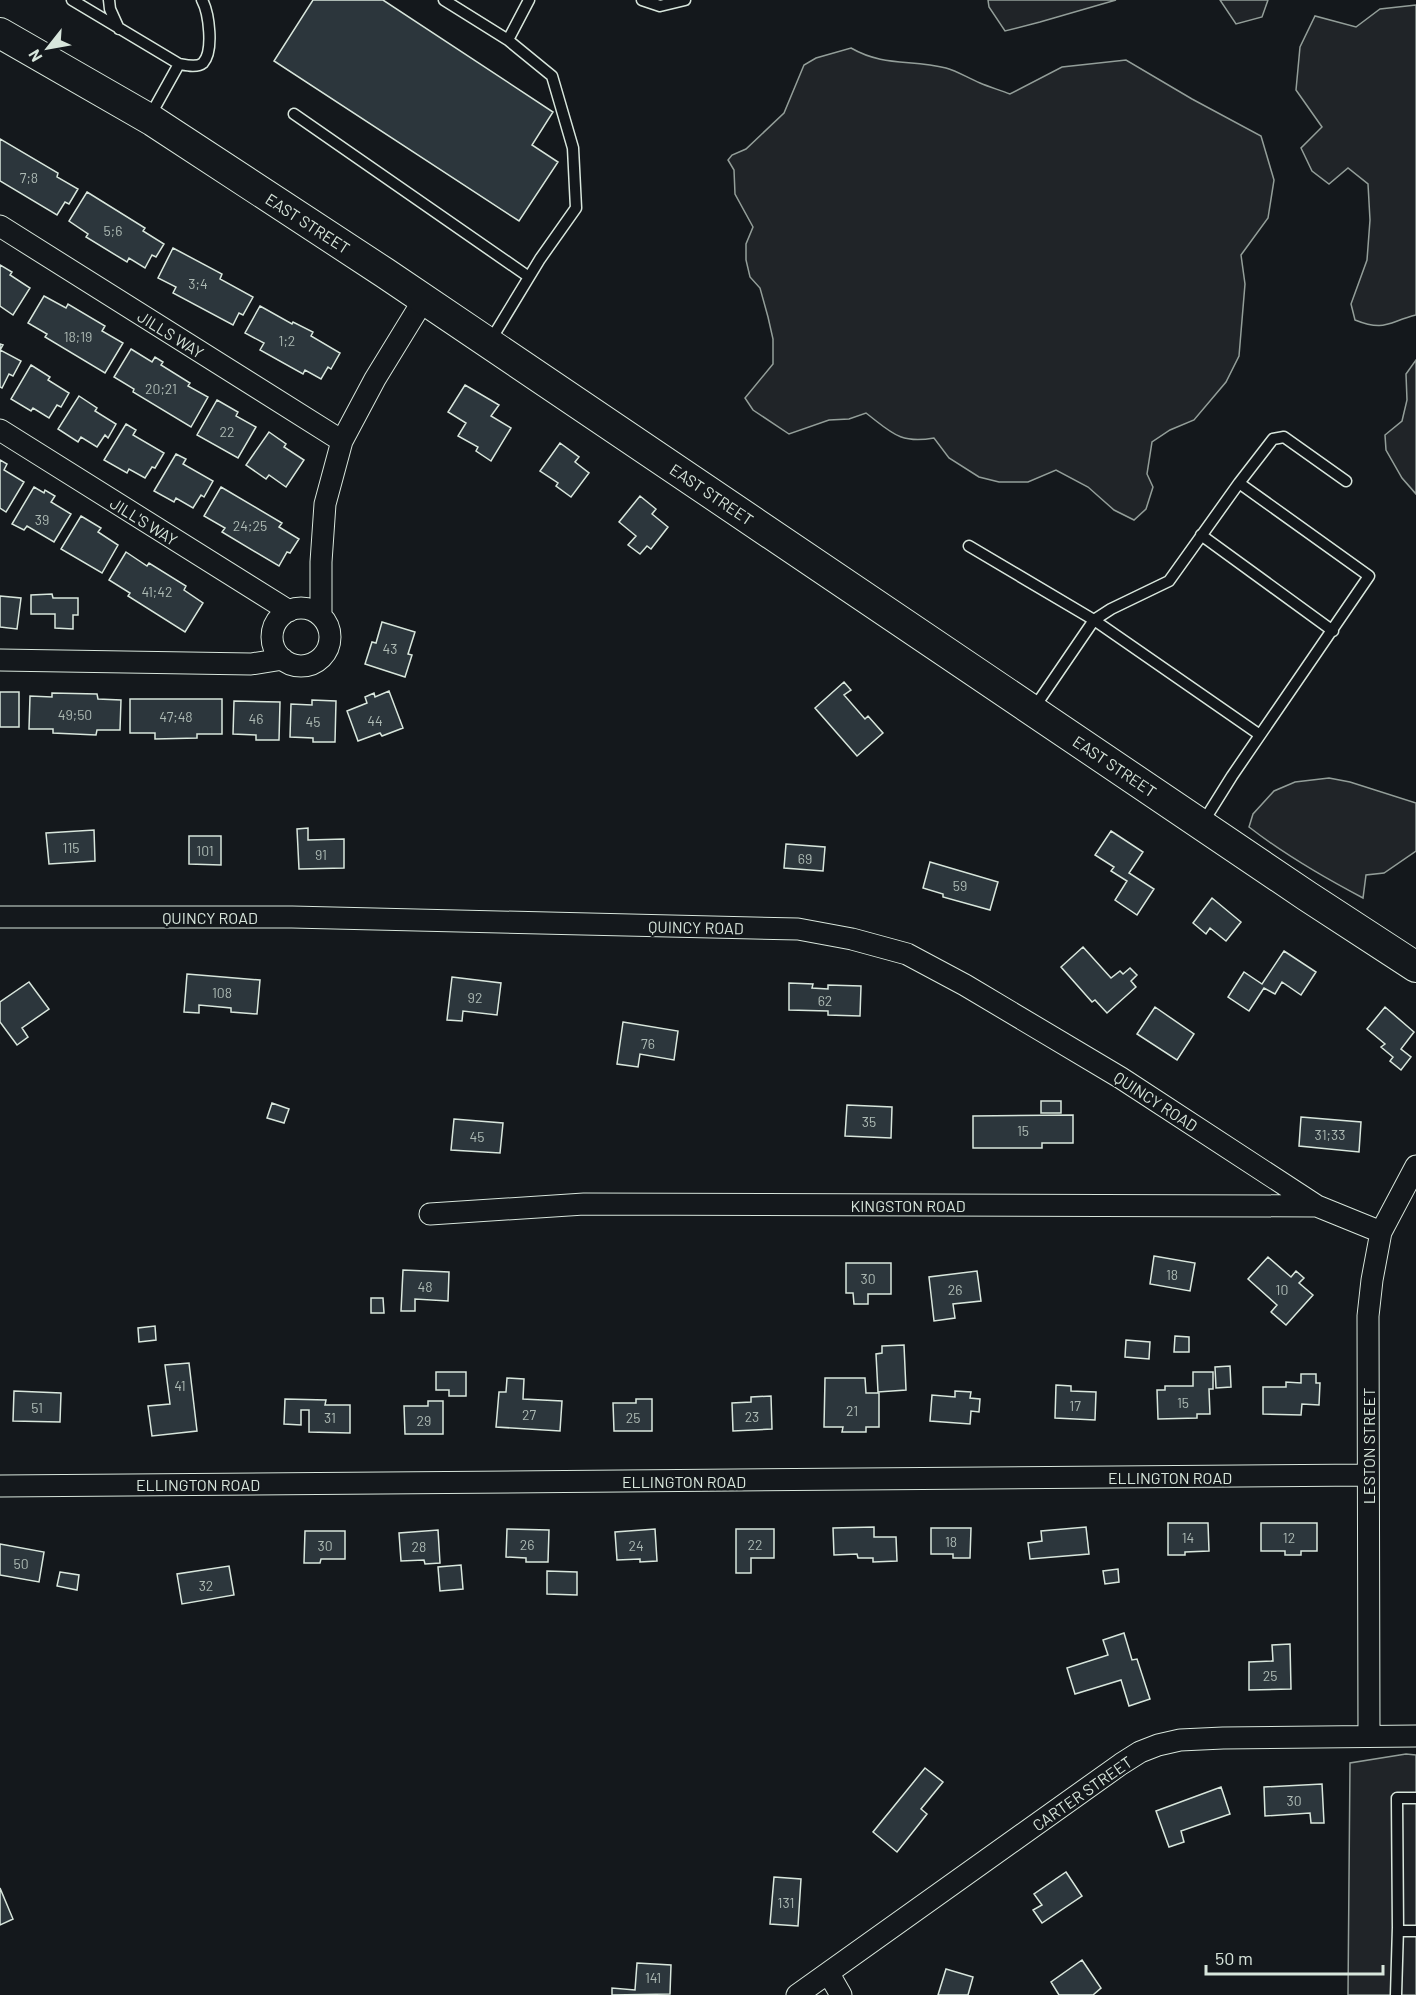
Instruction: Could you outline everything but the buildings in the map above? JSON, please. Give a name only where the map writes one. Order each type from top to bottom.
[{"type":"main road","name":"EAST STREET","points":[[0,33],[148,119],[424,299],[1416,967]]},
{"type":"street","name":"JILLS WAY","points":[[0,226],[342,441]]},
{"type":"street","points":[[321,615],[321,562],[325,504],[342,441],[375,378],[424,299]]},
{"type":"street","name":"JILL'S WAY","points":[[0,430],[289,611]]},
{"type":"street","points":[[305,608],[321,615],[326,622],[330,639],[323,656],[316,662],[299,666],[283,659],[276,652],[273,633],[275,624],[289,611],[305,608]]},
{"type":"street","points":[[0,660],[251,664],[283,659]]},
{"type":"street","name":"QUINCY ROAD","points":[[0,917],[304,917],[798,929],[852,939],[907,954],[965,984],[1121,1078],[1317,1206]]},
{"type":"street","name":"LESTON STREET","points":[[1369,1736],[1368,1316],[1372,1280],[1382,1232],[1416,1166]]},
{"type":"street","name":"KINGSTON ROAD","points":[[430,1214],[584,1204],[1317,1206],[1382,1232]]},
{"type":"street","name":"ELLINGTON ROAD","points":[[0,1486],[1368,1475]]},
{"type":"street","name":"CARTER STREET","points":[[797,1995],[1140,1752],[1180,1740],[1416,1736]]},
{"type":"street","points":[[829,1974],[841,1995]]},
{"type":"lane","points":[[72,0],[178,64],[197,66],[203,63],[208,49],[209,25],[202,0]]},
{"type":"lane","points":[[109,0],[110,9],[119,30]]},
{"type":"lane","points":[[444,0],[508,40],[552,76],[573,148],[576,208],[529,277],[489,343]]},
{"type":"lane","points":[[508,40],[529,0]]},
{"type":"lane","points":[[642,0],[660,6],[685,0]]},
{"type":"lane","points":[[148,119],[178,64]]},
{"type":"lane","points":[[294,114],[529,277]]},
{"type":"lane","points":[[1033,710],[1094,620],[1111,609],[1169,581],[1273,439],[1284,437],[1346,481]]},
{"type":"lane","points":[[1202,824],[1369,576],[1239,483]]},
{"type":"lane","points":[[1201,535],[1333,631]]},
{"type":"lane","points":[[969,546],[1094,620],[1260,735]]},
{"type":"lane","points":[[1396,1995],[1397,1798],[1416,1798]]},
{"type":"lane","points":[[1398,1928],[1398,1930],[1416,1930]]},
{"type":"shaded area","points":[[988,0],[1116,0],[1005,31],[989,7]]},
{"type":"shaded area","points":[[1220,0],[1268,0],[1262,17],[1236,24]]},
{"type":"shaded area","points":[[1416,5],[1416,315],[1386,325],[1365,324],[1355,320],[1351,304],[1367,260],[1370,220],[1368,184],[1348,168],[1329,184],[1312,171],[1301,148],[1322,127],[1296,90],[1300,47],[1315,16],[1356,27],[1380,9]]},
{"type":"shaded area","points":[[851,48],[875,58],[946,68],[1010,94],[1062,67],[1126,60],[1261,136],[1274,180],[1268,218],[1241,255],[1245,284],[1239,356],[1226,382],[1194,420],[1170,430],[1152,442],[1147,474],[1153,487],[1146,509],[1134,520],[1114,510],[1088,487],[1056,470],[1028,482],[999,482],[979,477],[949,458],[934,438],[904,438],[890,431],[866,413],[849,419],[829,420],[789,434],[753,410],[745,398],[773,364],[773,339],[760,288],[750,277],[746,260],[746,244],[753,227],[735,194],[734,170],[728,160],[732,155],[746,149],[784,113],[804,65],[816,58]]},
{"type":"shaded area","points":[[1416,360],[1416,494],[1402,478],[1386,450],[1385,435],[1402,421],[1407,400],[1406,374]]},
{"type":"shaded area","points":[[1329,778],[1350,782],[1416,803],[1416,851],[1384,873],[1366,875],[1363,898],[1304,865],[1249,827],[1253,814],[1274,791],[1295,782]]},
{"type":"shaded area","points":[[1406,1754],[1416,1755],[1416,1995],[1348,1995],[1350,1763]]}]
